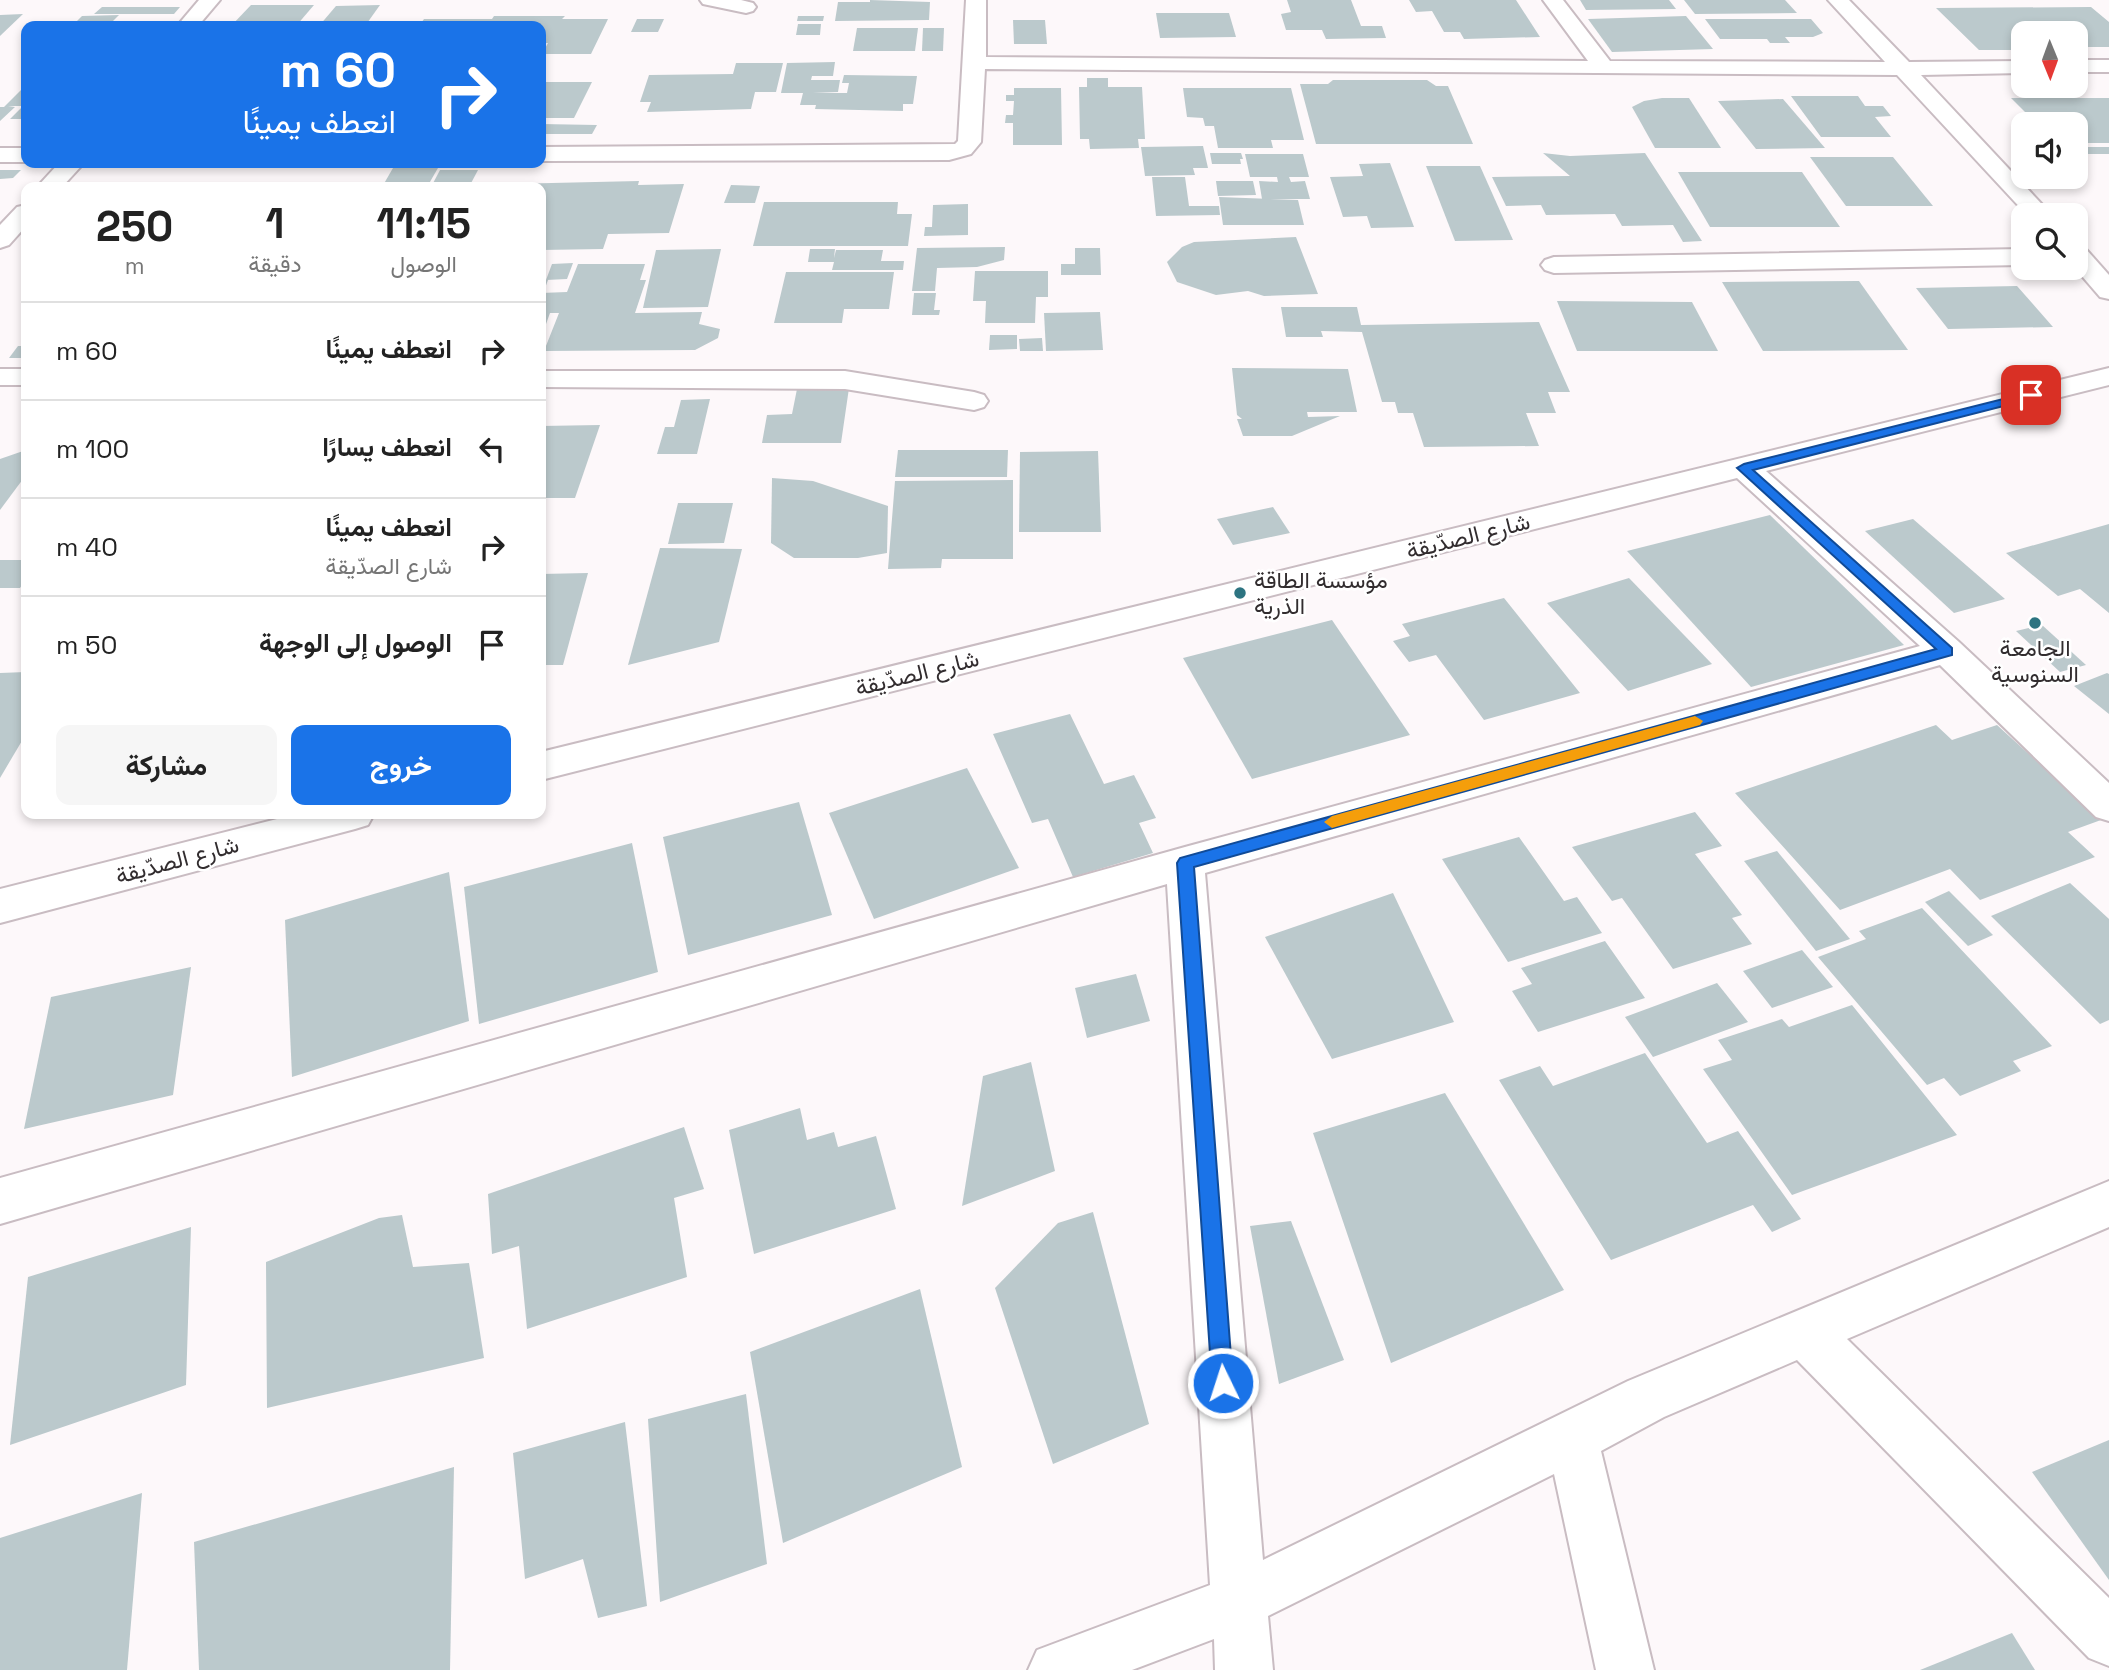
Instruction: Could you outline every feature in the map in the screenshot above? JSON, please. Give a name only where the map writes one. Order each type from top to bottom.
[{"type":"street","points":[[191,21],[210,0]]},
{"type":"street","points":[[710,0],[746,7]]},
{"type":"street","points":[[546,154],[949,153],[963,149],[969,142],[975,63],[976,0]]},
{"type":"street","points":[[1553,0],[1605,68]]},
{"type":"street","points":[[1838,0],[2029,203]]},
{"type":"street","points":[[975,63],[1605,68],[2011,67]]},
{"type":"street","points":[[2088,66],[2109,66]]},
{"type":"street","points":[[0,155],[21,155]]},
{"type":"street","points":[[54,182],[67,168]]},
{"type":"street","points":[[0,240],[21,217]]},
{"type":"street","points":[[1554,265],[2011,257]]},
{"type":"street","points":[[2088,267],[2109,291]]},
{"type":"street","name":"شارع الصدّيقة","points":[[546,765],[2109,376]]},
{"type":"street","points":[[0,377],[21,377]]},
{"type":"street","points":[[546,379],[845,380],[974,401]]},
{"type":"street","points":[[1744,468],[1947,651],[2109,806]]},
{"type":"street","points":[[0,1201],[1185,863],[1947,651]]},
{"type":"street","name":"شارع الصدّيقة","points":[[0,905],[335,819]]},
{"type":"street","points":[[1185,863],[1244,1670]]},
{"type":"street","points":[[1057,1670],[1238,1602],[1646,1399],[2109,1204]]},
{"type":"street","points":[[1805,1333],[2109,1638]]},
{"type":"street","points":[[1572,1438],[1625,1670]]},
{"type":"building","points":[[1287,0],[1351,0],[1361,26],[1382,26],[1386,38],[1326,39],[1322,30],[1286,30],[1281,14],[1291,12]]},
{"type":"building","points":[[1409,0],[1516,0],[1540,37],[1464,39],[1460,32],[1444,32],[1432,11],[1416,12]]},
{"type":"building","points":[[1580,0],[1669,0],[1676,9],[1586,10]]},
{"type":"building","points":[[1684,0],[1785,0],[1797,13],[1695,14]]},
{"type":"building","points":[[838,2],[930,2],[929,20],[835,21]]},
{"type":"building","points":[[251,5],[314,5],[300,21],[236,21]]},
{"type":"building","points":[[380,5],[369,21],[323,21],[336,6]]},
{"type":"building","points":[[102,7],[180,7],[174,14],[94,14]]},
{"type":"building","points":[[2091,7],[2109,22],[2109,47],[2088,47],[2088,21],[2011,21],[2011,50],[1979,50],[1936,8]]},
{"type":"building","points":[[1156,13],[1229,13],[1236,37],[1160,38]]},
{"type":"building","points":[[23,14],[0,36],[0,15]]},
{"type":"building","points":[[119,15],[113,21],[77,21],[82,16]]},
{"type":"building","points":[[494,16],[565,16],[562,19],[608,19],[591,54],[546,54],[546,21],[423,21],[492,19]]},
{"type":"building","points":[[798,16],[824,16],[823,21],[797,21]]},
{"type":"building","points":[[1686,16],[1713,49],[1612,52],[1588,19]]},
{"type":"building","points":[[637,19],[664,19],[658,32],[631,32]]},
{"type":"building","points":[[1705,19],[1811,19],[1823,33],[1813,37],[1785,37],[1790,43],[1770,43],[1767,39],[1720,39]]},
{"type":"building","points":[[1013,20],[1045,20],[1047,44],[1014,44]]},
{"type":"building","points":[[798,24],[821,24],[820,35],[796,35]]},
{"type":"building","points":[[857,28],[918,28],[915,51],[853,51]]},
{"type":"building","points":[[923,28],[944,28],[943,51],[922,51]]},
{"type":"building","points":[[835,62],[833,76],[812,76],[811,80],[840,80],[838,92],[813,93],[847,93],[849,83],[842,83],[844,75],[917,76],[913,104],[903,104],[903,111],[815,109],[816,105],[800,105],[803,93],[781,93],[787,63]]},
{"type":"building","points":[[736,63],[783,63],[776,92],[755,92],[751,109],[647,112],[651,102],[640,102],[649,75],[733,74]]},
{"type":"building","points":[[1087,78],[1108,78],[1108,87],[1142,87],[1145,139],[1138,139],[1139,148],[1090,149],[1089,139],[1080,139],[1079,87],[1087,87]]},
{"type":"building","points":[[1333,80],[1427,80],[1436,86],[1448,86],[1473,144],[1316,144],[1300,84],[1328,84]]},
{"type":"building","points":[[546,82],[592,82],[574,118],[546,118]]},
{"type":"building","points":[[1014,88],[1061,88],[1062,145],[1013,145],[1013,123],[1005,123],[1006,115],[1013,115],[1014,101],[1006,101],[1006,95],[1014,95]]},
{"type":"building","points":[[1183,88],[1291,88],[1304,140],[1271,140],[1273,148],[1218,148],[1214,126],[1205,126],[1203,118],[1187,117]]},
{"type":"building","points":[[21,90],[21,106],[8,106],[15,107],[0,121],[0,107],[4,107]]},
{"type":"building","points":[[1791,96],[1858,96],[1865,106],[1883,106],[1891,116],[1875,117],[1891,137],[1821,137]]},
{"type":"building","points":[[1689,98],[1721,148],[1655,148],[1632,107],[1644,101]]},
{"type":"building","points":[[2011,98],[2109,98],[2109,143],[2088,143],[2088,112],[2025,112]]},
{"type":"building","points":[[1783,99],[1825,148],[1756,149],[1718,101]]},
{"type":"building","points":[[21,108],[21,119],[10,119]]},
{"type":"building","points":[[546,124],[597,125],[592,134],[546,134]]},
{"type":"building","points":[[1203,146],[1208,168],[1193,168],[1195,175],[1145,176],[1141,147]]},
{"type":"building","points":[[2088,147],[2109,147],[2109,154],[2088,154]]},
{"type":"building","points":[[1210,153],[1241,153],[1243,159],[1240,159],[1241,164],[1212,164]]},
{"type":"building","points":[[1543,153],[1570,156],[1645,153],[1702,241],[1683,242],[1673,225],[1622,226],[1615,214],[1546,215],[1541,205],[1506,206],[1492,177],[1570,176]]},
{"type":"building","points":[[1245,154],[1303,154],[1309,177],[1289,177],[1291,182],[1305,181],[1310,199],[1262,199],[1259,181],[1278,182],[1277,177],[1250,177]]},
{"type":"building","points":[[1810,157],[1893,157],[1933,206],[1846,206]]},
{"type":"building","points":[[1390,163],[1414,227],[1371,228],[1367,216],[1343,217],[1330,177],[1363,176],[1359,164]]},
{"type":"building","points":[[1426,166],[1480,166],[1513,240],[1455,241]]},
{"type":"building","points":[[393,168],[438,168],[430,182],[385,182]]},
{"type":"building","points":[[0,170],[21,170],[13,178],[0,179]]},
{"type":"building","points":[[440,170],[478,170],[472,182],[434,182]]},
{"type":"building","points":[[1678,172],[1802,172],[1840,227],[1710,227]]},
{"type":"building","points":[[1152,177],[1185,177],[1189,206],[1219,206],[1220,215],[1156,216]]},
{"type":"building","points":[[639,181],[638,185],[684,184],[669,233],[608,234],[603,249],[546,250],[546,183]]},
{"type":"building","points":[[1216,181],[1253,181],[1256,195],[1218,196]]},
{"type":"building","points":[[731,185],[760,186],[755,203],[724,203]]},
{"type":"building","points":[[1219,197],[1298,200],[1304,225],[1223,225]]},
{"type":"building","points":[[764,202],[898,202],[897,214],[912,214],[908,246],[753,246]]},
{"type":"building","points":[[968,204],[968,235],[924,236],[925,227],[932,227],[933,205]]},
{"type":"building","points":[[1296,237],[1318,294],[1264,296],[1248,291],[1216,295],[1177,282],[1167,262],[1182,247],[1194,242]]},
{"type":"building","points":[[1005,247],[1004,260],[977,267],[937,268],[935,291],[912,291],[917,248]]},
{"type":"building","points":[[1075,248],[1100,248],[1101,275],[1061,275],[1061,264],[1075,264]]},
{"type":"building","points":[[721,249],[708,307],[643,308],[656,250]]},
{"type":"building","points":[[810,249],[835,249],[834,258],[836,250],[883,250],[881,261],[904,261],[903,270],[832,270],[834,262],[808,262]]},
{"type":"building","points":[[573,263],[567,279],[546,280],[552,264]]},
{"type":"building","points":[[578,264],[645,264],[640,280],[646,280],[635,313],[702,312],[699,324],[720,329],[718,338],[695,350],[546,351],[559,313],[550,313],[546,324],[546,293],[567,292]]},
{"type":"building","points":[[975,271],[1048,271],[1048,297],[1036,297],[1035,323],[985,323],[986,301],[973,301]]},
{"type":"building","points":[[786,272],[894,272],[889,309],[844,309],[842,323],[774,323]]},
{"type":"building","points":[[1859,281],[1908,350],[1763,351],[1722,282]]},
{"type":"building","points":[[2017,286],[2053,327],[1948,329],[1916,288]]},
{"type":"building","points":[[914,293],[936,293],[934,310],[940,310],[939,315],[912,315]]},
{"type":"building","points":[[1557,301],[1692,302],[1718,351],[1577,351]]},
{"type":"building","points":[[1281,307],[1357,307],[1361,325],[1539,322],[1570,392],[1548,392],[1556,413],[1526,413],[1539,446],[1424,447],[1413,413],[1398,413],[1395,402],[1382,402],[1362,332],[1321,331],[1323,337],[1286,337]]},
{"type":"building","points":[[1100,312],[1103,350],[1046,351],[1044,313]]},
{"type":"building","points":[[990,335],[1017,335],[1017,349],[989,350]]},
{"type":"building","points":[[1042,338],[1043,351],[1020,351],[1019,339]]},
{"type":"building","points":[[18,346],[21,346],[21,358],[9,358]]},
{"type":"building","points":[[1232,368],[1348,369],[1357,412],[1307,412],[1308,417],[1340,416],[1292,436],[1243,436],[1237,419],[1242,419],[1237,415]]},
{"type":"building","points":[[849,388],[841,443],[762,443],[767,415],[792,414],[797,389]]},
{"type":"building","points":[[710,399],[697,454],[657,454],[665,427],[674,427],[681,400]]},
{"type":"building","points":[[600,425],[575,498],[546,498],[546,426]]},
{"type":"building","points":[[898,450],[1008,450],[1007,477],[895,477]]},
{"type":"building","points":[[1098,451],[1101,532],[1019,532],[1020,452]]},
{"type":"building","points":[[21,452],[21,482],[0,510],[0,459]]},
{"type":"building","points":[[772,478],[813,481],[888,506],[887,553],[858,558],[794,558],[771,543]]},
{"type":"building","points":[[1013,480],[1013,559],[942,559],[941,568],[888,569],[895,481]]},
{"type":"building","points":[[678,503],[733,503],[724,543],[668,544]]},
{"type":"building","points":[[1273,507],[1290,533],[1233,545],[1217,519]]},
{"type":"building","points":[[1770,515],[1904,645],[1751,687],[1627,551]]},
{"type":"building","points":[[1913,519],[2005,599],[1954,613],[1865,531]]},
{"type":"building","points":[[2109,524],[2109,613],[2080,589],[2058,596],[2006,553]]},
{"type":"building","points":[[660,548],[742,549],[719,642],[628,665]]},
{"type":"building","points":[[0,560],[21,560],[20,588],[0,588]]},
{"type":"building","points":[[588,573],[563,665],[546,665],[546,574]]},
{"type":"building","points":[[1629,578],[1712,664],[1628,691],[1547,603]]},
{"type":"building","points":[[1504,598],[1580,693],[1484,720],[1436,655],[1409,662],[1393,641],[1410,636],[1402,624]]},
{"type":"building","points":[[1332,620],[1410,735],[1252,779],[1183,658]]},
{"type":"building","points":[[2042,625],[2086,665],[2060,672],[2016,631]]},
{"type":"building","points":[[21,672],[21,742],[0,778],[0,673]]},
{"type":"building","points":[[2109,674],[2109,714],[2074,686]]},
{"type":"building","points":[[1070,714],[1104,784],[1134,775],[1156,818],[1139,823],[1153,853],[1073,877],[1048,819],[1032,823],[993,734]]},
{"type":"building","points":[[1936,725],[1952,740],[1997,725],[2101,820],[2068,832],[2095,857],[1980,900],[1950,869],[1840,910],[1735,793]]},
{"type":"building","points":[[967,768],[1019,868],[874,919],[829,813]]},
{"type":"building","points":[[799,802],[832,915],[688,955],[663,837]]},
{"type":"building","points":[[1695,812],[1722,846],[1695,854],[1742,915],[1732,918],[1752,944],[1673,969],[1622,898],[1612,901],[1572,847]]},
{"type":"building","points":[[1519,837],[1564,901],[1577,897],[1602,933],[1508,962],[1442,859]]},
{"type":"building","points":[[632,843],[658,972],[479,1024],[464,887]]},
{"type":"building","points":[[1777,851],[1850,939],[1816,951],[1744,861]]},
{"type":"building","points":[[449,872],[469,1021],[292,1077],[285,920]]},
{"type":"building","points":[[2070,883],[2109,919],[2109,1020],[2100,1024],[1991,916]]},
{"type":"building","points":[[1949,891],[1993,935],[1968,946],[1925,902]]},
{"type":"building","points":[[1393,893],[1454,1022],[1332,1059],[1265,937]]},
{"type":"building","points":[[1922,908],[2052,1046],[2013,1061],[2021,1071],[1960,1096],[1944,1078],[1927,1085],[1818,957],[1866,939],[1859,931]]},
{"type":"building","points":[[1605,941],[1645,998],[1538,1032],[1512,991],[1532,984],[1521,968]]},
{"type":"building","points":[[1802,950],[1833,987],[1772,1008],[1743,971]]},
{"type":"building","points":[[191,967],[173,1095],[24,1129],[51,997]]},
{"type":"building","points":[[1136,974],[1150,1021],[1087,1038],[1075,988]]},
{"type":"building","points":[[1717,983],[1748,1022],[1653,1057],[1625,1017]]},
{"type":"building","points":[[1852,1005],[1957,1135],[1792,1195],[1703,1069],[1732,1060],[1718,1040],[1782,1019],[1789,1027]]},
{"type":"building","points":[[1645,1053],[1707,1143],[1738,1131],[1801,1219],[1772,1232],[1753,1205],[1611,1260],[1499,1080],[1540,1066],[1553,1086]]},
{"type":"building","points":[[1031,1062],[1055,1171],[962,1206],[983,1076]]},
{"type":"building","points":[[1445,1093],[1564,1290],[1391,1363],[1313,1133]]},
{"type":"building","points":[[800,1108],[807,1140],[834,1132],[838,1147],[876,1136],[896,1209],[754,1254],[729,1130]]},
{"type":"building","points":[[684,1127],[704,1189],[674,1198],[687,1277],[527,1329],[519,1246],[492,1254],[488,1194]]},
{"type":"building","points":[[1093,1212],[1149,1424],[1053,1464],[995,1288],[1058,1223]]},
{"type":"building","points":[[402,1215],[413,1267],[469,1263],[484,1358],[267,1408],[266,1262],[379,1218]]},
{"type":"building","points":[[1291,1221],[1344,1360],[1279,1384],[1250,1226]]},
{"type":"building","points":[[191,1227],[186,1385],[10,1445],[28,1277]]},
{"type":"building","points":[[920,1289],[962,1467],[783,1543],[750,1352]]},
{"type":"building","points":[[746,1394],[767,1564],[660,1602],[648,1419]]},
{"type":"building","points":[[625,1422],[647,1606],[598,1618],[583,1559],[525,1579],[513,1453]]},
{"type":"building","points":[[2109,1440],[2109,1580],[2032,1472]]},
{"type":"building","points":[[454,1467],[450,1670],[199,1670],[194,1542]]},
{"type":"building","points":[[142,1493],[127,1670],[0,1670],[0,1538]]},
{"type":"building","points":[[2012,1633],[2035,1670],[1920,1670]]},
{"type":"slow traffic","points":[[1332,822],[1695,721]]},
{"type":"place","name":"مؤسسة الطاقة الذرية","points":[[1240,593]]},
{"type":"place","name":"الجامعة السنوسية","points":[[2035,623]]},
{"type":"route","points":[[1223,1383],[1185,863],[1947,651],[1744,468],[2031,395]]}]
